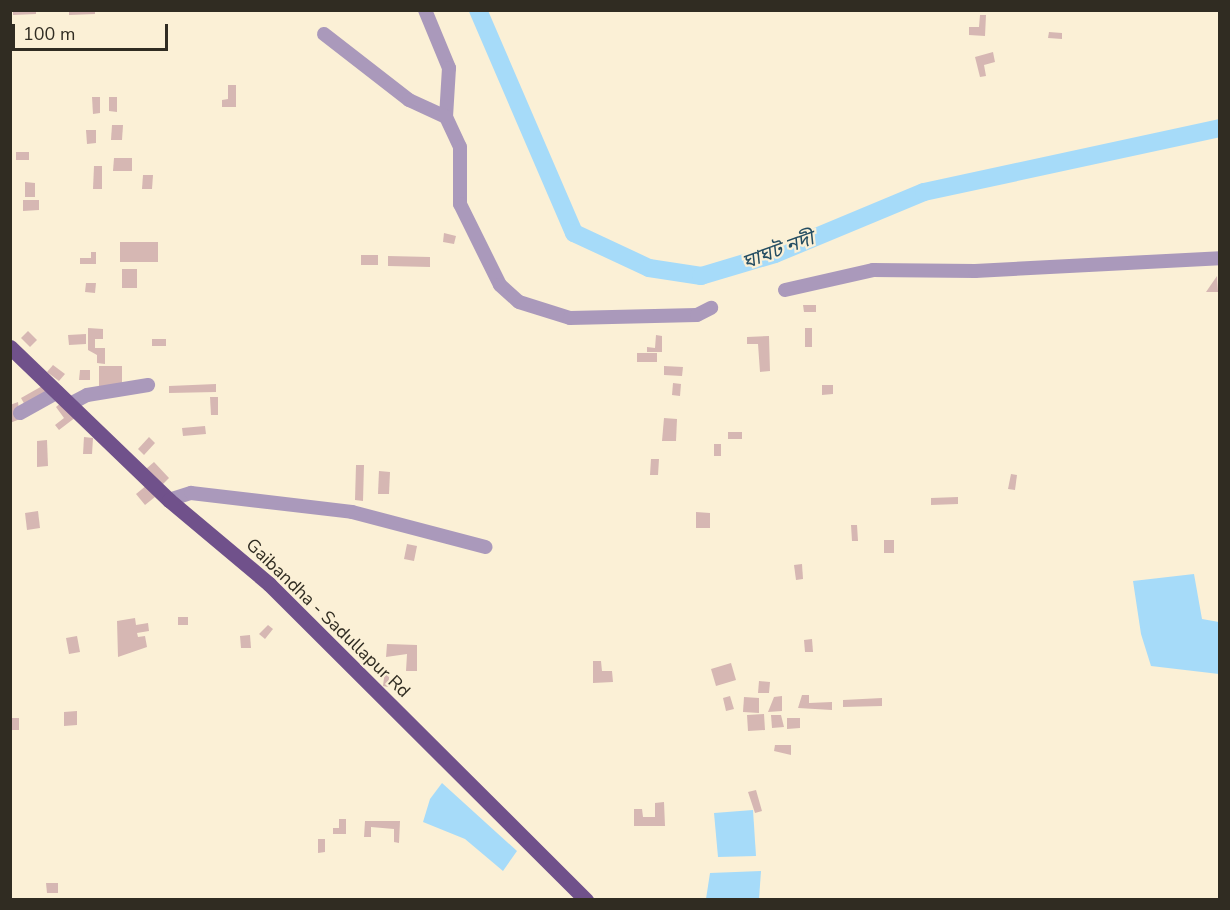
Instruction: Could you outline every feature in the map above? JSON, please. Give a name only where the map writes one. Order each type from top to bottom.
[{"type":"main road","name":"Gaibandha - Sadullapur Rd","points":[[10,347],[169,500],[269,584],[586,900]]},
{"type":"street","points":[[425,10],[449,68],[446,117],[460,147],[460,204],[470,232],[500,285],[519,302],[570,318],[697,315],[711,308]]},
{"type":"street","points":[[324,34],[409,100],[446,117]]},
{"type":"street","points":[[785,290],[873,270],[975,271],[1220,258]]},
{"type":"street","points":[[70,404],[87,395],[148,385]]},
{"type":"street","points":[[20,413],[58,392]]},
{"type":"street","points":[[169,500],[191,493],[352,512],[486,547]]},
{"type":"water","points":[[1194,574],[1202,619],[1219,622],[1219,674],[1151,666],[1141,634],[1133,581]]},
{"type":"water","points":[[442,783],[517,851],[503,871],[465,839],[423,822],[430,799]]},
{"type":"water","points":[[753,810],[756,856],[718,857],[714,813]]},
{"type":"water","points":[[761,871],[759,899],[706,899],[710,873]]},
{"type":"building","points":[[13,10],[36,10],[36,14],[13,15]]},
{"type":"building","points":[[69,10],[95,10],[95,14],[69,15]]},
{"type":"building","points":[[980,15],[986,15],[985,36],[969,35],[969,27],[979,27]]},
{"type":"building","points":[[1049,32],[1062,33],[1062,39],[1048,38]]},
{"type":"building","points":[[993,52],[995,62],[984,65],[986,76],[980,77],[975,57]]},
{"type":"building","points":[[228,85],[236,85],[236,107],[222,107],[222,100],[228,99]]},
{"type":"building","points":[[92,97],[100,97],[100,113],[93,114]]},
{"type":"building","points":[[109,97],[117,97],[117,112],[109,111]]},
{"type":"building","points":[[112,125],[123,125],[122,140],[111,140]]},
{"type":"building","points":[[86,130],[96,130],[96,143],[87,144]]},
{"type":"building","points":[[16,152],[29,152],[29,160],[16,160]]},
{"type":"building","points":[[114,158],[132,158],[132,171],[113,171]]},
{"type":"building","points":[[94,166],[102,166],[102,189],[93,189]]},
{"type":"building","points":[[143,175],[153,175],[152,189],[142,189]]},
{"type":"building","points":[[25,182],[35,183],[35,197],[25,197]]},
{"type":"building","points":[[23,200],[39,200],[39,210],[23,211]]},
{"type":"building","points":[[444,233],[456,236],[454,244],[443,242]]},
{"type":"building","points":[[120,242],[158,242],[158,262],[120,262]]},
{"type":"building","points":[[91,252],[96,252],[96,264],[80,264],[80,258],[91,258]]},
{"type":"building","points":[[361,255],[378,255],[378,265],[361,265]]},
{"type":"building","points":[[388,256],[430,257],[430,267],[388,266]]},
{"type":"building","points":[[122,269],[137,269],[137,288],[122,288]]},
{"type":"building","points":[[1217,276],[1218,292],[1206,292]]},
{"type":"building","points":[[86,283],[96,283],[95,293],[85,292]]},
{"type":"building","points":[[803,305],[816,305],[816,312],[804,312]]},
{"type":"building","points":[[88,328],[103,329],[103,339],[95,339],[95,348],[105,348],[105,364],[97,363],[97,355],[88,350]]},
{"type":"building","points":[[805,328],[812,328],[812,347],[805,347]]},
{"type":"building","points":[[28,331],[37,340],[30,347],[21,338]]},
{"type":"building","points":[[86,334],[86,344],[69,345],[68,335]]},
{"type":"building","points":[[656,335],[662,336],[662,352],[647,352],[647,347],[655,348]]},
{"type":"building","points":[[769,336],[770,371],[760,372],[758,344],[747,344],[747,337]]},
{"type":"building","points":[[152,339],[166,339],[166,346],[152,346]]},
{"type":"building","points":[[637,353],[657,353],[657,362],[637,362]]},
{"type":"building","points":[[53,365],[65,374],[59,381],[47,372]]},
{"type":"building","points":[[99,366],[122,366],[122,386],[99,386]]},
{"type":"building","points":[[664,366],[683,367],[682,376],[664,375]]},
{"type":"building","points":[[80,370],[90,370],[90,380],[79,380]]},
{"type":"building","points":[[673,383],[681,384],[680,396],[672,395]]},
{"type":"building","points":[[216,384],[216,392],[169,393],[169,386]]},
{"type":"building","points":[[44,385],[49,394],[26,407],[21,398]]},
{"type":"building","points":[[822,385],[833,385],[833,394],[822,395]]},
{"type":"building","points":[[210,397],[218,397],[218,415],[211,415]]},
{"type":"building","points":[[63,401],[76,417],[59,430],[55,425],[64,418],[56,407]]},
{"type":"building","points":[[18,402],[20,419],[10,423],[10,405]]},
{"type":"building","points":[[664,418],[677,419],[676,441],[662,441]]},
{"type":"building","points":[[205,426],[206,434],[183,436],[182,428]]},
{"type":"building","points":[[728,432],[742,432],[742,439],[728,439]]},
{"type":"building","points":[[84,437],[93,438],[92,454],[83,454]]},
{"type":"building","points":[[149,437],[155,443],[144,455],[138,449]]},
{"type":"building","points":[[47,440],[48,466],[37,467],[37,441]]},
{"type":"building","points":[[714,444],[721,444],[721,456],[714,456]]},
{"type":"building","points":[[651,459],[659,459],[658,475],[650,475]]},
{"type":"building","points":[[154,462],[169,478],[161,486],[146,469]]},
{"type":"building","points":[[356,465],[364,465],[363,501],[355,500]]},
{"type":"building","points":[[379,471],[390,472],[389,494],[378,494]]},
{"type":"building","points":[[1011,474],[1017,475],[1015,490],[1008,489]]},
{"type":"building","points":[[147,485],[155,497],[145,505],[136,494]]},
{"type":"building","points":[[958,497],[958,504],[931,505],[931,498]]},
{"type":"building","points":[[38,511],[40,528],[27,530],[25,513]]},
{"type":"building","points":[[696,512],[710,513],[710,528],[696,528]]},
{"type":"building","points":[[851,525],[857,525],[858,541],[852,541]]},
{"type":"building","points":[[884,540],[894,540],[894,553],[884,553]]},
{"type":"building","points":[[407,544],[417,546],[414,561],[404,559]]},
{"type":"building","points":[[802,564],[803,579],[796,580],[794,565]]},
{"type":"building","points":[[178,617],[188,617],[188,625],[178,625]]},
{"type":"building","points":[[135,618],[136,625],[148,623],[149,631],[137,633],[138,637],[145,636],[147,647],[118,657],[117,621]]},
{"type":"building","points":[[268,625],[273,629],[265,639],[259,634]]},
{"type":"building","points":[[250,635],[251,648],[241,648],[240,636]]},
{"type":"building","points":[[77,636],[80,652],[69,654],[66,638]]},
{"type":"building","points":[[812,639],[813,652],[805,652],[804,640]]},
{"type":"building","points":[[387,644],[417,645],[417,671],[406,671],[407,654],[386,657]]},
{"type":"building","points":[[593,661],[601,661],[602,671],[612,671],[613,682],[593,683]]},
{"type":"building","points":[[731,663],[736,680],[716,686],[711,669]]},
{"type":"building","points":[[385,670],[390,670],[388,687],[383,686]]},
{"type":"building","points":[[759,681],[770,682],[769,693],[758,693]]},
{"type":"building","points":[[802,695],[809,695],[809,703],[832,702],[832,710],[798,708]]},
{"type":"building","points":[[730,696],[734,709],[726,711],[723,698]]},
{"type":"building","points":[[782,696],[782,711],[768,712],[774,697]]},
{"type":"building","points":[[744,697],[759,698],[759,713],[743,712]]},
{"type":"building","points":[[882,698],[882,706],[843,707],[843,700]]},
{"type":"building","points":[[77,711],[77,725],[64,726],[64,712]]},
{"type":"building","points":[[764,714],[765,730],[748,731],[747,715]]},
{"type":"building","points":[[771,715],[781,715],[784,727],[772,728]]},
{"type":"building","points":[[10,718],[19,718],[19,730],[10,730]]},
{"type":"building","points":[[787,718],[800,718],[800,728],[787,729]]},
{"type":"building","points":[[775,745],[791,745],[791,755],[774,751]]},
{"type":"building","points":[[756,790],[762,811],[755,813],[748,792]]},
{"type":"building","points":[[664,802],[665,826],[634,826],[634,809],[642,809],[643,817],[655,817],[655,803]]},
{"type":"building","points":[[339,819],[346,819],[346,834],[333,834],[333,828],[339,828]]},
{"type":"building","points":[[365,821],[400,821],[399,843],[394,842],[394,829],[371,827],[371,837],[364,837]]},
{"type":"building","points":[[318,839],[325,839],[325,852],[318,853]]},
{"type":"building","points":[[46,883],[58,883],[58,893],[47,893]]},
{"type":"waterway","name":"ঘাঘট নদী","points":[[478,10],[574,233],[649,268],[701,276],[775,254],[924,192],[1220,128]]}]
